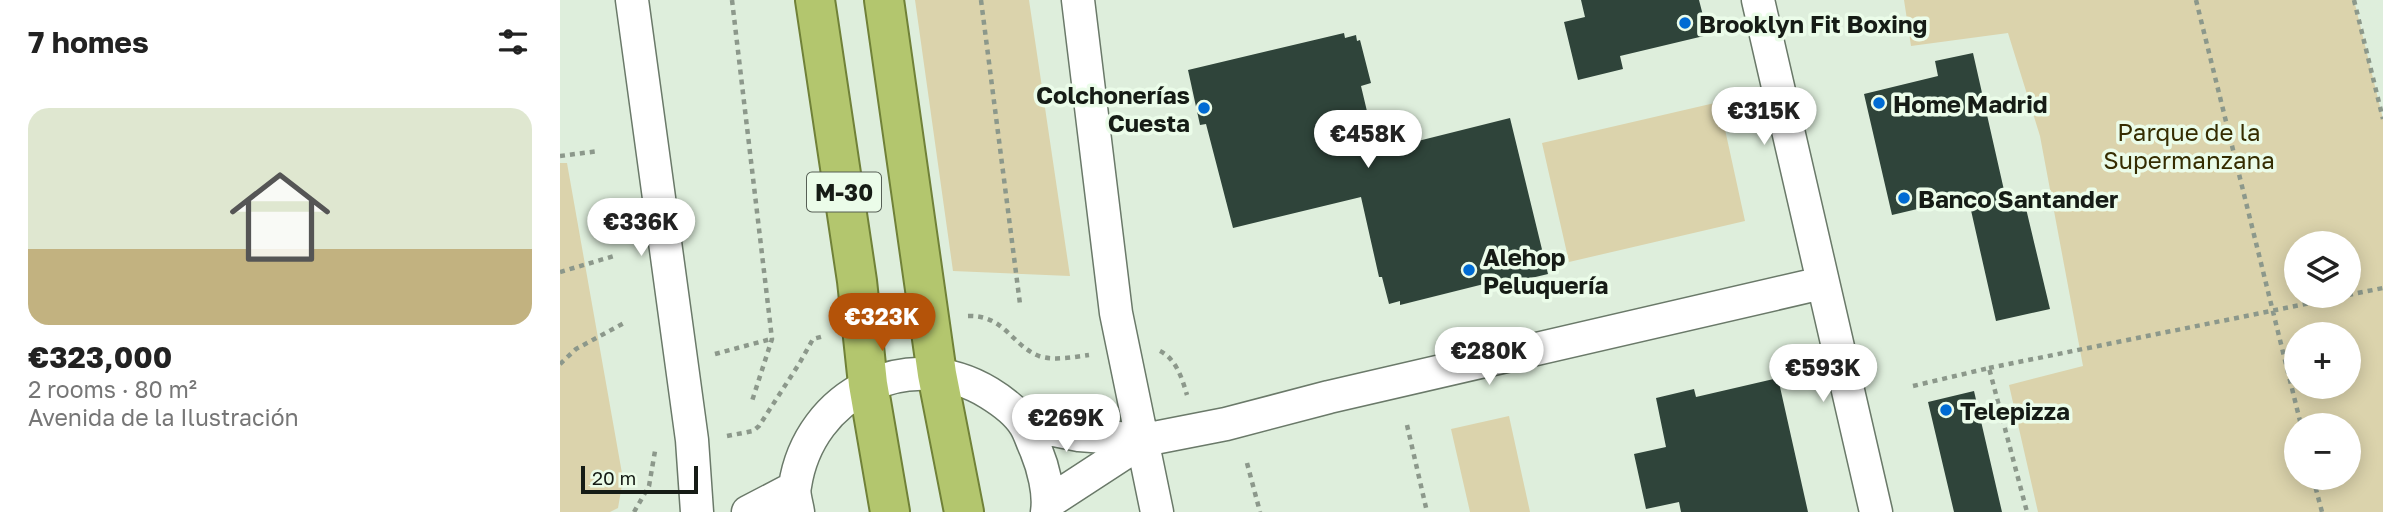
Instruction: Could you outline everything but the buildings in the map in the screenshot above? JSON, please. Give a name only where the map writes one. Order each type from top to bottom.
[{"type":"highway","name":"M-30","points":[[815,0],[859,300],[868,384],[890,512]]},
{"type":"highway","name":"M-30","points":[[884,0],[937,374],[964,512]]},
{"type":"street","points":[[632,0],[692,440],[697,512]]},
{"type":"street","points":[[1078,0],[1116,313],[1157,512]]},
{"type":"street","points":[[1758,0],[1876,512]]},
{"type":"street","points":[[1024,424],[1079,435],[1144,440],[1226,424],[1329,397],[1822,283]]},
{"type":"street","points":[[748,512],[796,500],[806,445],[831,410],[868,384],[905,373],[937,374],[975,385],[1004,402],[1024,424],[1040,460],[1048,507],[1144,440]]},
{"type":"path","points":[[732,0],[772,339],[752,401]]},
{"type":"path","points":[[981,0],[1020,304]]},
{"type":"path","points":[[2196,0],[2298,413]]},
{"type":"path","points":[[2354,0],[2383,119]]},
{"type":"path","points":[[560,156],[599,151]]},
{"type":"path","points":[[560,272],[614,256]]},
{"type":"path","points":[[2361,292],[2383,288]]},
{"type":"path","points":[[1913,386],[2284,308]]},
{"type":"path","points":[[959,317],[977,316],[998,323],[1027,350],[1040,356],[1051,359],[1093,354]]},
{"type":"path","points":[[560,364],[576,349],[624,323]]},
{"type":"path","points":[[718,437],[753,431],[788,383],[813,339],[835,335]]},
{"type":"path","points":[[715,354],[772,339]]},
{"type":"path","points":[[1156,349],[1166,354],[1175,365],[1188,402]]},
{"type":"path","points":[[1989,368],[2027,512]]},
{"type":"path","points":[[1407,425],[1427,512]]},
{"type":"path","points":[[634,512],[649,486],[655,449],[661,447]]},
{"type":"path","points":[[1247,463],[1260,512]]},
{"type":"path","points":[[2316,490],[2322,512]]},
{"type":"green space","points":[[915,0],[1029,0],[1070,276],[953,271]]},
{"type":"green space","name":"Parque de la Supermanzana","points":[[1904,0],[2354,0],[2383,119],[2383,512],[2038,512],[2009,385],[2083,366],[2040,136],[2008,33],[1911,46]]},
{"type":"green space","points":[[1719,102],[1745,221],[1569,262],[1542,143]]},
{"type":"green space","points":[[560,163],[567,163],[623,479],[618,508],[610,512],[560,512]]},
{"type":"green space","points":[[1509,416],[1530,512],[1470,512],[1451,429]]},
{"type":"place","name":"Brooklyn Fit Boxing","points":[[1685,23]]},
{"type":"place","name":"Home Madrid","points":[[1879,103]]},
{"type":"place","name":"Colchonerías Cuesta","points":[[1204,108]]},
{"type":"place","name":"Banco Santander","points":[[1904,198]]},
{"type":"place","name":"Alehop Peluquería","points":[[1469,270]]},
{"type":"place","name":"Telepizza","points":[[1946,410]]}]
